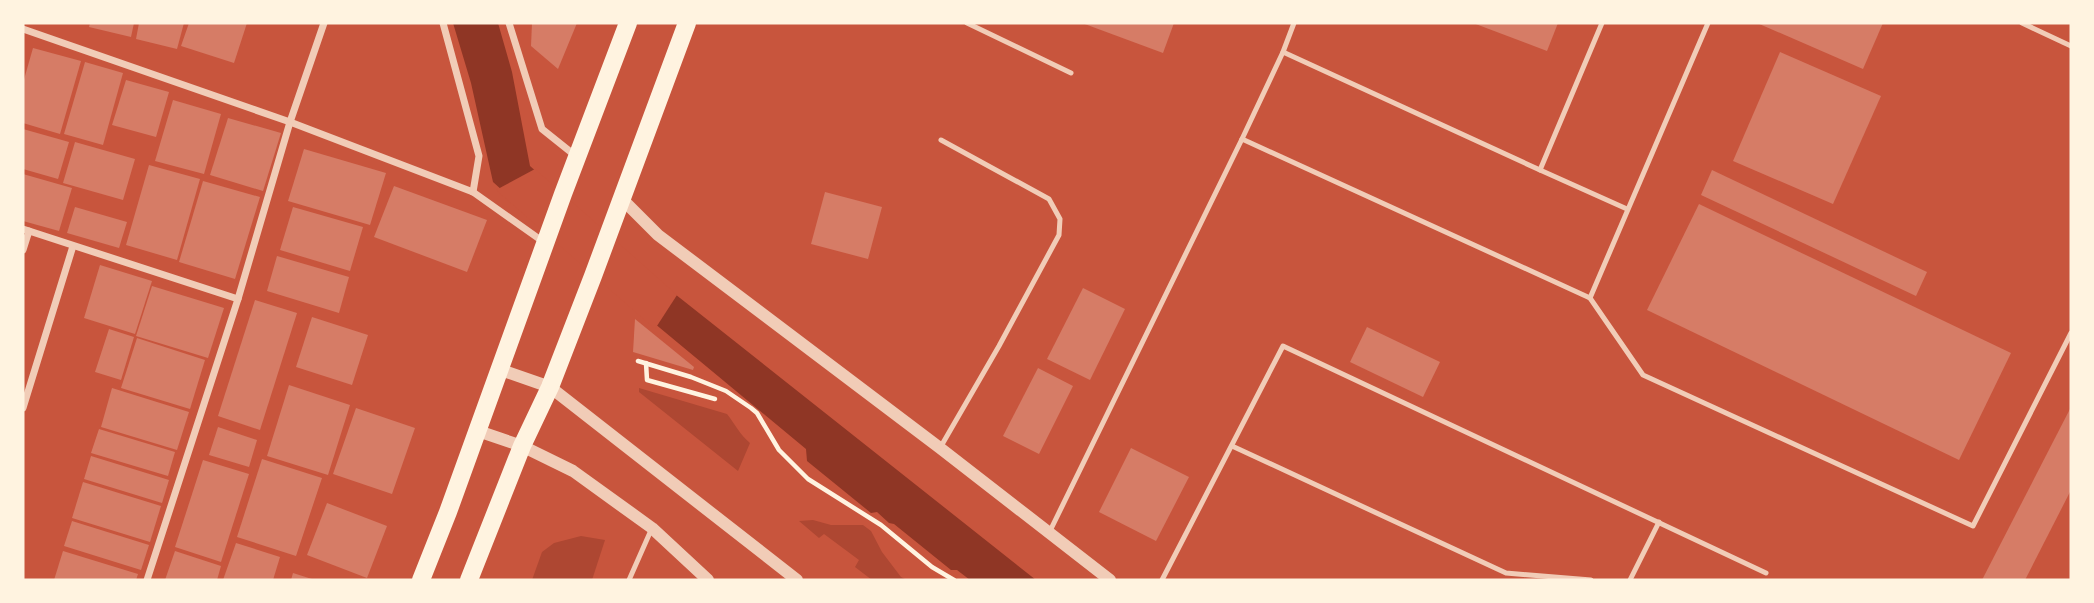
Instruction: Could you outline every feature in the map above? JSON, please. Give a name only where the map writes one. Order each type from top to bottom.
[{"type":"main road","points":[[421,580],[628,23]]},
{"type":"main road","points":[[469,580],[522,446],[550,387],[687,23]]},
{"type":"street","points":[[147,580],[238,299],[290,122],[324,23]]},
{"type":"street","points":[[443,23],[479,156],[472,192]]},
{"type":"street","points":[[509,23],[542,129],[577,157]]},
{"type":"street","points":[[23,29],[290,122],[472,192],[547,240]]},
{"type":"street","points":[[622,199],[658,235],[1110,580]]},
{"type":"street","points":[[23,250],[26,230],[238,299]]},
{"type":"street","points":[[23,408],[73,246]]},
{"type":"street","points":[[501,370],[550,387],[797,580]]},
{"type":"street","points":[[478,431],[522,446],[565,466],[652,528],[708,580]]},
{"type":"lane","points":[[967,23],[1070,73]]},
{"type":"lane","points":[[1049,533],[1242,139],[1294,23]]},
{"type":"lane","points":[[1541,170],[1602,23]]},
{"type":"lane","points":[[1590,298],[1708,23]]},
{"type":"lane","points":[[2022,23],[2071,46]]},
{"type":"lane","points":[[1283,52],[1627,209]]},
{"type":"lane","points":[[1242,139],[1590,298],[1643,375],[1973,526],[2071,333]]},
{"type":"lane","points":[[940,448],[1059,235],[1060,219],[1049,199],[941,140]]},
{"type":"lane","points":[[1162,580],[1283,346],[1766,573]]},
{"type":"lane","points":[[1232,446],[1506,573],[1591,580]]},
{"type":"lane","points":[[1630,580],[1659,522]]},
{"type":"lane","points":[[629,580],[652,528]]},
{"type":"lane","points":[[1503,580],[1506,573]]},
{"type":"path","points":[[638,361],[691,377],[726,391],[743,402],[757,413],[779,450],[808,479],[881,525],[932,567],[954,580]]},
{"type":"path","points":[[646,363],[647,380],[715,399]]},
{"type":"shaded area","points":[[453,23],[498,23],[512,72],[530,166],[656,279],[1036,580],[970,580],[957,570],[951,570],[877,512],[871,513],[807,461],[806,449],[654,323],[637,312],[493,182],[471,83]]},
{"type":"shaded area","points":[[639,388],[727,414],[750,443],[738,471],[639,392]]},
{"type":"shaded area","points":[[813,520],[831,525],[863,525],[871,531],[882,552],[901,577],[907,580],[872,580],[855,567],[859,560],[824,534],[819,538],[799,521]]},
{"type":"shaded area","points":[[581,536],[605,540],[592,580],[532,580],[542,552],[554,543]]},
{"type":"pier","points":[[535,169],[677,295],[655,329],[496,190]]},
{"type":"building","points":[[90,23],[134,23],[131,37],[89,27]]},
{"type":"building","points":[[139,23],[184,23],[177,49],[136,39]]},
{"type":"building","points":[[189,23],[247,23],[234,63],[181,46]]},
{"type":"building","points":[[532,23],[577,23],[558,69],[531,46]]},
{"type":"building","points":[[1082,23],[1174,23],[1163,53]]},
{"type":"building","points":[[1473,23],[1558,23],[1547,51]]},
{"type":"building","points":[[1757,23],[1883,23],[1863,69]]},
{"type":"building","points":[[33,48],[81,61],[60,134],[23,123],[23,83]]},
{"type":"building","points":[[1780,52],[1881,96],[1833,204],[1733,161]]},
{"type":"building","points":[[85,62],[123,73],[103,145],[64,134]]},
{"type":"building","points":[[126,80],[169,92],[156,137],[112,125]]},
{"type":"building","points":[[173,100],[221,114],[204,174],[155,161]]},
{"type":"building","points":[[228,118],[281,133],[263,191],[210,175]]},
{"type":"building","points":[[23,129],[69,142],[58,179],[23,169]]},
{"type":"building","points":[[75,142],[135,159],[123,200],[63,183]]},
{"type":"building","points":[[304,149],[386,173],[370,225],[288,201]]},
{"type":"building","points":[[149,165],[200,179],[177,260],[126,245]]},
{"type":"building","points":[[1712,170],[1927,272],[1916,296],[1701,195]]},
{"type":"building","points":[[23,174],[72,188],[59,231],[23,221]]},
{"type":"building","points":[[203,181],[260,197],[235,279],[179,262]]},
{"type":"building","points":[[394,186],[487,220],[467,272],[374,237]]},
{"type":"building","points":[[825,192],[882,207],[868,259],[811,244]]},
{"type":"building","points":[[1699,204],[2011,353],[1959,460],[1647,310]]},
{"type":"building","points":[[75,207],[127,222],[119,248],[67,233]]},
{"type":"building","points":[[293,207],[363,227],[350,271],[280,250]]},
{"type":"building","points":[[277,256],[349,277],[339,313],[267,291]]},
{"type":"building","points":[[100,265],[152,281],[135,334],[84,318]]},
{"type":"building","points":[[152,286],[224,308],[208,358],[136,336]]},
{"type":"building","points":[[1083,288],[1125,309],[1090,380],[1047,359]]},
{"type":"building","points":[[255,300],[297,313],[260,430],[218,416]]},
{"type":"building","points":[[312,317],[368,335],[352,385],[296,367]]},
{"type":"building","points":[[635,319],[694,367],[693,370],[633,352]]},
{"type":"building","points":[[1367,327],[1440,362],[1423,397],[1350,362]]},
{"type":"building","points":[[109,329],[134,337],[121,380],[95,372]]},
{"type":"building","points":[[137,338],[205,360],[190,409],[121,388]]},
{"type":"building","points":[[1038,368],[1073,386],[1039,454],[1003,436]]},
{"type":"building","points":[[289,385],[350,405],[328,475],[267,456]]},
{"type":"building","points":[[112,388],[189,412],[177,450],[101,427]]},
{"type":"building","points":[[2071,407],[2071,490],[2025,580],[1982,580]]},
{"type":"building","points":[[356,408],[415,428],[392,494],[333,474]]},
{"type":"building","points":[[218,427],[257,440],[249,467],[209,455]]},
{"type":"building","points":[[99,429],[175,452],[168,476],[91,453]]},
{"type":"building","points":[[1131,448],[1189,477],[1156,541],[1099,512]]},
{"type":"building","points":[[91,456],[169,480],[162,503],[84,479]]},
{"type":"building","points":[[262,459],[322,478],[296,556],[237,537]]},
{"type":"building","points":[[203,460],[249,474],[221,562],[175,547]]},
{"type":"building","points":[[83,482],[161,506],[150,542],[72,518]]},
{"type":"building","points":[[327,503],[387,526],[367,578],[307,555]]},
{"type":"building","points":[[72,521],[149,545],[141,570],[64,546]]},
{"type":"building","points":[[236,543],[280,557],[273,580],[223,580]]},
{"type":"building","points":[[63,551],[138,574],[136,580],[54,580]]},
{"type":"building","points":[[175,551],[221,566],[217,580],[165,580]]},
{"type":"building","points":[[293,573],[315,580],[291,580]]}]
